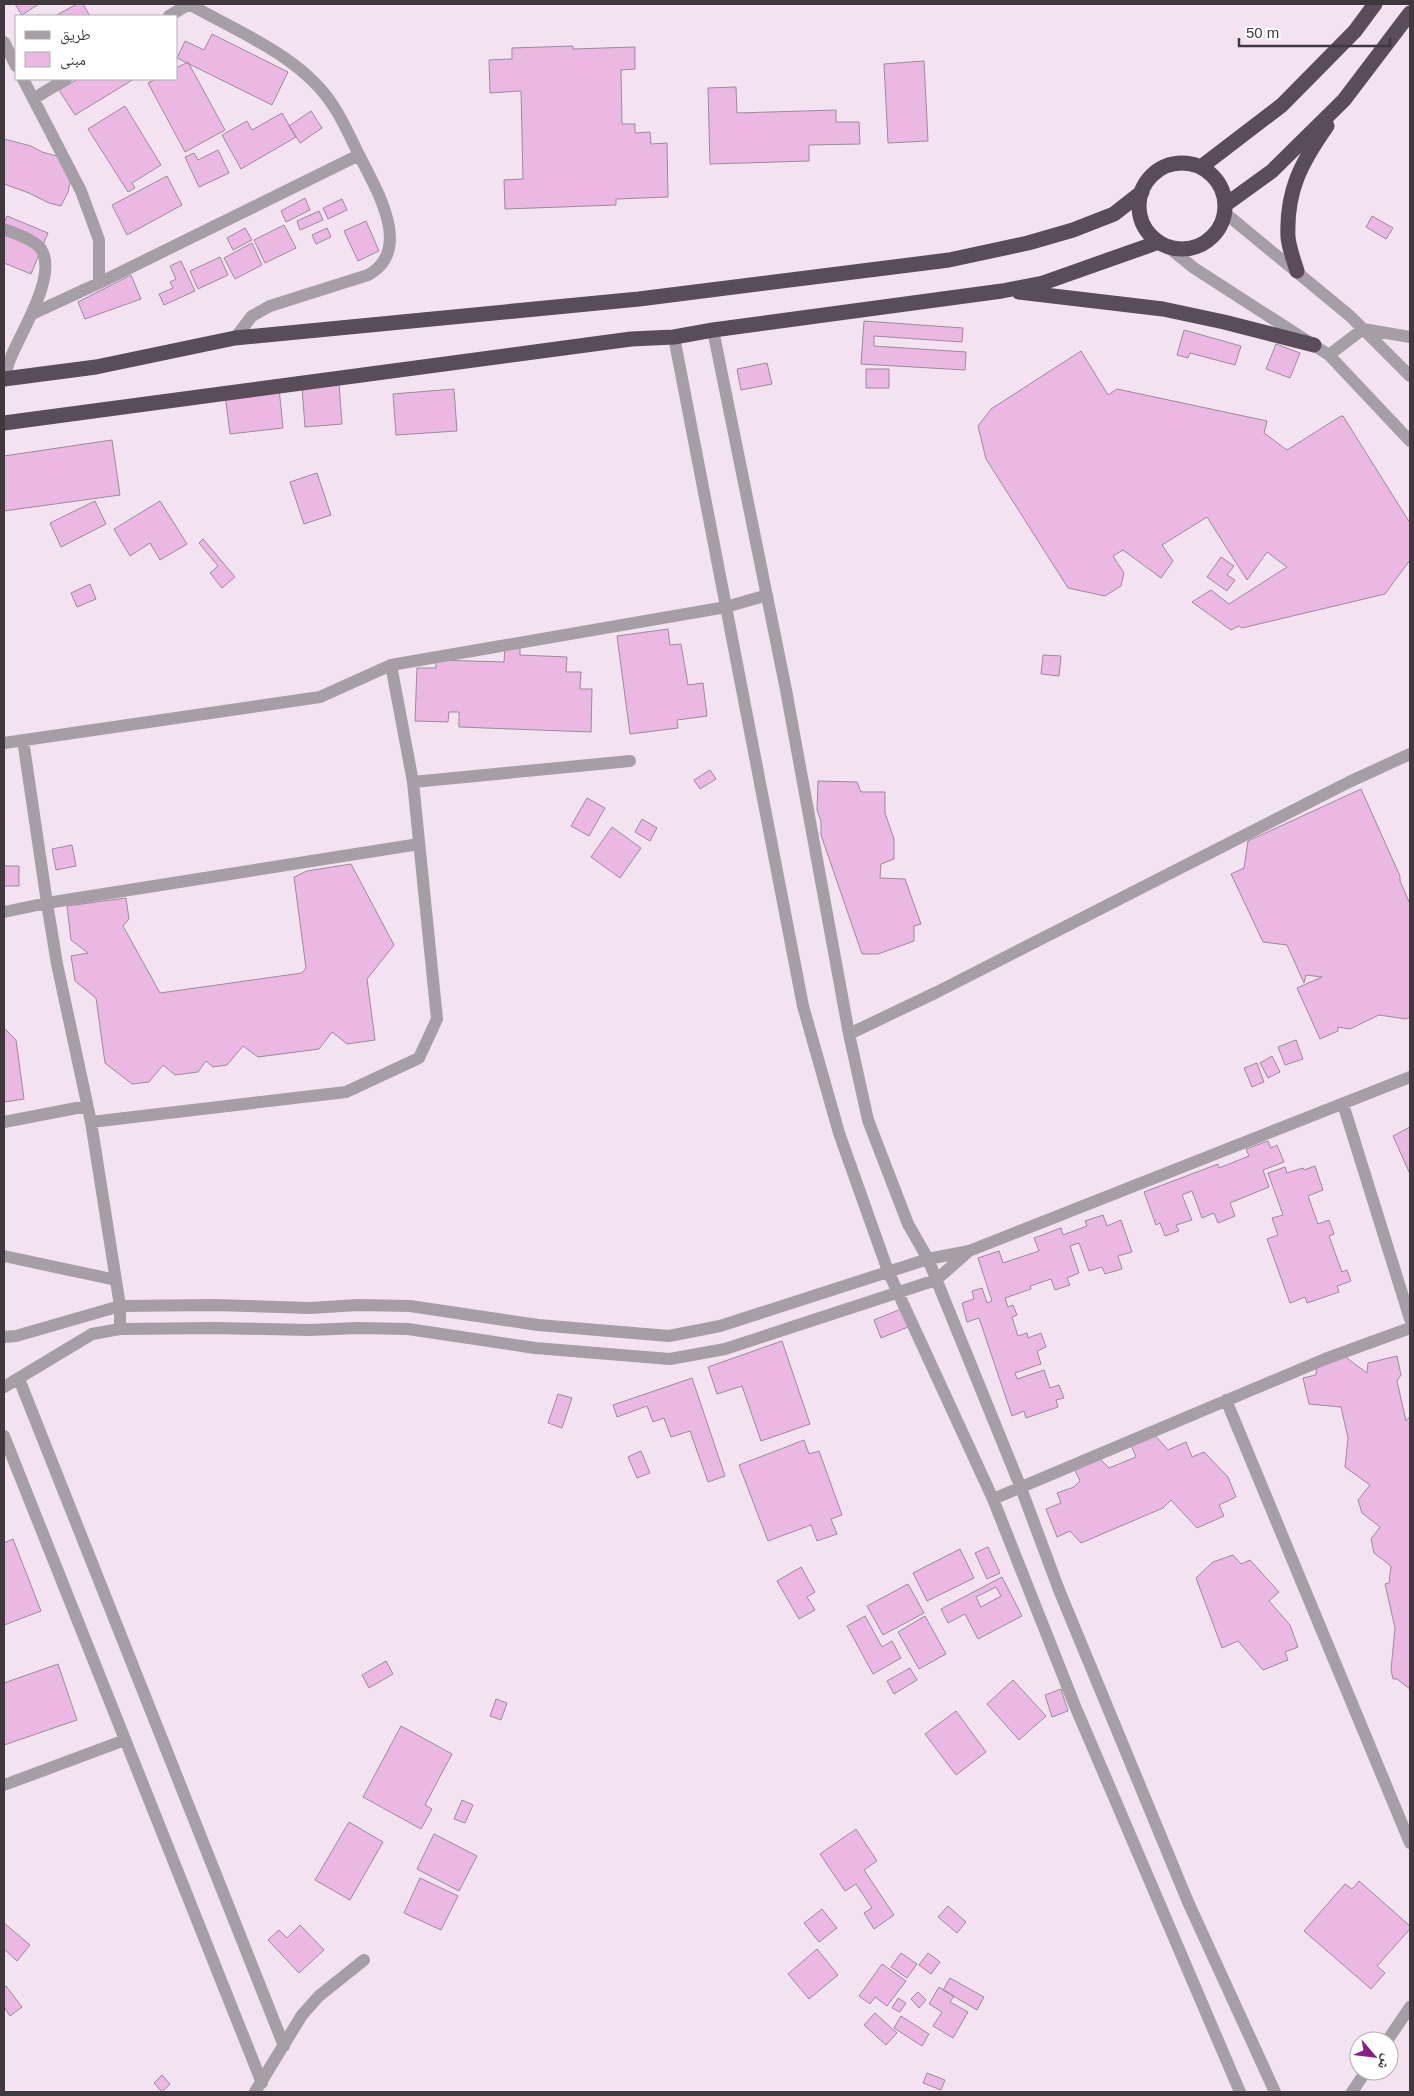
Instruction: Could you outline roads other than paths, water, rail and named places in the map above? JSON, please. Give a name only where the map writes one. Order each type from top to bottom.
[{"type":"highway","points":[[1201,167],[1282,105],[1355,31],[1375,4]]},
{"type":"highway","points":[[1297,271],[1288,239],[1291,191],[1298,171],[1344,100],[1410,13]]},
{"type":"highway","points":[[1225,209],[1272,170],[1344,100]]},
{"type":"highway","points":[[4,423],[631,339],[674,337],[713,330],[1002,291],[1043,283],[1163,245],[1188,249],[1205,243],[1218,230],[1225,209],[1221,187],[1216,179],[1201,167],[1183,163],[1166,166],[1151,176],[1142,192],[1139,207],[1141,217],[1148,231],[1163,245]]},
{"type":"highway","points":[[4,379],[96,367],[235,338],[639,299],[948,260],[1028,243],[1073,230],[1114,214],[1142,192]]},
{"type":"highway","points":[[1002,291],[1099,300],[1162,309],[1224,322],[1314,345]]},
{"type":"street","points":[[171,15],[189,4],[284,56],[319,88],[334,106],[359,154],[382,202],[391,237],[390,251],[380,269],[368,275],[270,306],[252,316],[235,338]]},
{"type":"street","points":[[4,42],[15,64]]},
{"type":"street","points":[[24,80],[81,191],[99,240],[99,283]]},
{"type":"street","points":[[33,99],[64,80]]},
{"type":"street","points":[[32,314],[99,283],[359,154]]},
{"type":"street","points":[[1225,209],[1274,255],[1297,271],[1363,329],[1410,376]]},
{"type":"street","points":[[4,229],[40,247],[46,258],[45,273],[32,314],[8,356],[4,379]]},
{"type":"street","points":[[1163,245],[1194,268],[1328,355],[1410,441]]},
{"type":"street","points":[[1328,355],[1363,329],[1410,337]]},
{"type":"street","points":[[713,330],[766,594],[849,1034],[868,1120],[908,1224],[928,1259],[1021,1488],[1060,1590],[1188,1902],[1275,2092]]},
{"type":"street","points":[[674,337],[804,1006],[839,1133],[888,1271],[992,1499],[1079,1715],[1240,2092]]},
{"type":"street","points":[[4,743],[320,697],[391,665],[726,607],[766,594]]},
{"type":"street","points":[[91,1122],[346,1092],[419,1058],[437,1019],[413,782],[391,665]]},
{"type":"street","points":[[23,740],[57,964],[91,1122],[120,1306],[120,1329]]},
{"type":"street","points":[[849,1034],[946,988],[1349,782],[1410,754]]},
{"type":"street","points":[[413,782],[630,761]]},
{"type":"street","points":[[4,912],[47,903],[419,844]]},
{"type":"street","points":[[4,1338],[25,1334],[120,1306],[410,1306],[538,1325],[669,1336],[720,1326],[888,1271],[928,1259],[969,1251],[1410,1078]]},
{"type":"street","points":[[1343,1104],[1410,1319]]},
{"type":"street","points":[[4,1122],[87,1106]]},
{"type":"street","points":[[4,1387],[92,1334],[120,1329],[408,1329],[535,1348],[670,1359],[725,1349],[936,1280],[969,1251]]},
{"type":"street","points":[[4,1256],[116,1280]]},
{"type":"street","points":[[992,1499],[1324,1359],[1410,1328]]},
{"type":"street","points":[[19,1378],[284,2046]]},
{"type":"street","points":[[1226,1400],[1410,1844]]},
{"type":"street","points":[[4,1436],[126,1740],[259,2088]]},
{"type":"street","points":[[4,1785],[126,1740]]},
{"type":"street","points":[[259,2088],[302,2015],[319,1996],[364,1960]]},
{"type":"street","points":[[1394,2031],[1410,2007]]},
{"type":"street","points":[[1352,2092],[1359,2081]]}]
